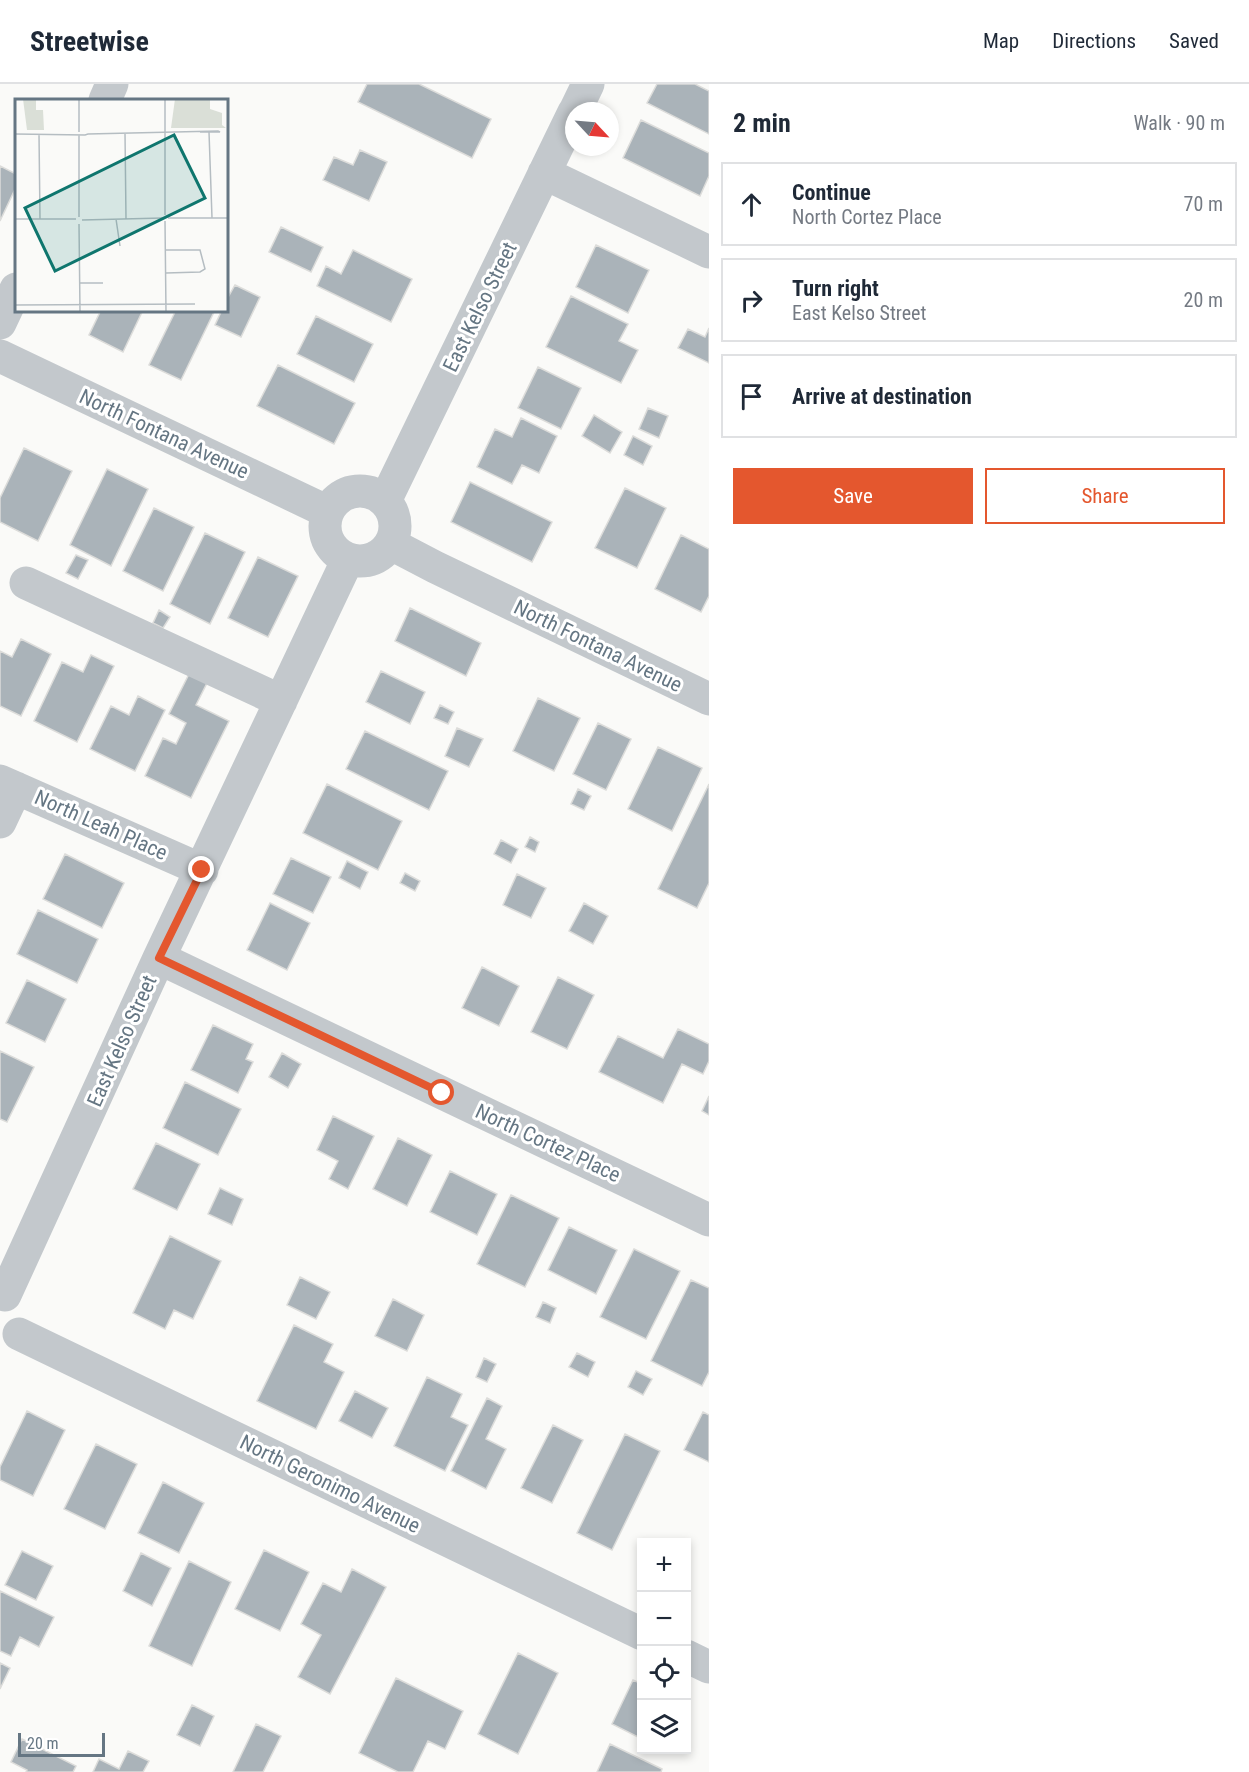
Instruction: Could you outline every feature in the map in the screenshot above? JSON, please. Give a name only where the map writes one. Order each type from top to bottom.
[{"type":"street","points":[[105,99],[112,84]]},
{"type":"street","name":"East Kelso Street","points":[[579,102],[588,84]]},
{"type":"street","name":"East Kelso Street","points":[[385,501],[565,130]]},
{"type":"street","points":[[544,173],[709,252]]},
{"type":"street","points":[[0,323],[15,291]]},
{"type":"street","name":"North Fontana Avenue","points":[[0,356],[328,512]]},
{"type":"street","points":[[352,491],[364,491],[375,494],[385,501],[392,512],[395,533],[391,544],[384,552],[364,561],[348,559],[333,550],[327,540],[325,528],[328,512],[341,496],[352,491]]},
{"type":"street","name":"North Fontana Avenue","points":[[391,544],[709,699]]},
{"type":"street","name":"East Kelso Street","points":[[2,1295],[348,559]]},
{"type":"street","points":[[26,583],[281,701]]},
{"type":"street","points":[[0,822],[8,784]]},
{"type":"street","name":"North Leah Place","points":[[8,784],[202,870]]},
{"type":"street","name":"North Cortez Place","points":[[159,958],[709,1220]]},
{"type":"street","points":[[2,1295],[10,1297],[22,1310],[23,1319],[10,1340]]},
{"type":"street","name":"North Geronimo Avenue","points":[[10,1340],[637,1632]]},
{"type":"street","points":[[691,1658],[709,1667]]},
{"type":"building","points":[[367,84],[419,84],[491,119],[472,158],[358,102]]},
{"type":"building","points":[[657,84],[695,84],[709,91],[709,134],[647,103]]},
{"type":"building","points":[[641,120],[709,153],[709,176],[700,196],[623,158]]},
{"type":"building","points":[[360,150],[387,162],[369,201],[323,180],[334,157],[353,165]]},
{"type":"building","points":[[0,166],[15,174],[15,189],[0,221]]},
{"type":"building","points":[[281,227],[323,247],[311,272],[269,252]]},
{"type":"building","points":[[596,245],[649,270],[628,313],[576,287]]},
{"type":"building","points":[[353,250],[412,279],[391,322],[317,286],[326,266],[341,274]]},
{"type":"building","points":[[235,285],[260,297],[241,337],[215,325],[221,312],[228,312],[228,297]]},
{"type":"building","points":[[571,296],[628,324],[619,341],[638,350],[621,383],[546,347]]},
{"type":"building","points":[[100,312],[142,312],[123,352],[89,335]]},
{"type":"building","points":[[175,312],[214,312],[181,380],[149,365]]},
{"type":"building","points":[[316,316],[373,344],[354,382],[297,354]]},
{"type":"building","points":[[709,328],[709,363],[678,348],[688,329],[705,337]]},
{"type":"building","points":[[278,365],[355,403],[334,444],[257,406]]},
{"type":"building","points":[[538,367],[581,388],[561,429],[518,408]]},
{"type":"building","points":[[648,408],[668,416],[659,438],[639,429]]},
{"type":"building","points":[[594,415],[622,432],[610,453],[582,436]]},
{"type":"building","points":[[521,418],[557,436],[539,473],[522,465],[512,484],[477,467],[495,429],[512,437]]},
{"type":"building","points":[[633,436],[652,446],[643,465],[624,455]]},
{"type":"building","points":[[24,448],[72,471],[38,541],[0,522],[0,498]]},
{"type":"building","points":[[107,469],[148,489],[111,566],[70,545]]},
{"type":"building","points":[[470,482],[552,522],[532,562],[451,522]]},
{"type":"building","points":[[625,488],[666,508],[637,568],[595,548]]},
{"type":"building","points":[[154,508],[194,527],[163,591],[123,571]]},
{"type":"building","points":[[205,533],[245,552],[210,624],[170,604]]},
{"type":"building","points":[[681,535],[709,549],[709,596],[701,612],[655,589]]},
{"type":"building","points":[[76,555],[88,560],[78,579],[66,573]]},
{"type":"building","points":[[258,557],[298,576],[268,637],[228,618]]},
{"type":"building","points":[[410,608],[481,643],[466,676],[395,641]]},
{"type":"building","points":[[159,610],[170,617],[163,628],[153,623]]},
{"type":"building","points":[[21,639],[51,654],[21,716],[0,706],[0,651],[12,657]]},
{"type":"building","points":[[91,655],[114,666],[77,742],[34,721],[62,662],[83,672]]},
{"type":"building","points":[[381,671],[425,692],[410,724],[366,702]]},
{"type":"building","points":[[189,674],[207,683],[196,705],[229,721],[191,798],[145,776],[163,738],[176,744],[186,723],[169,714]]},
{"type":"building","points":[[138,696],[165,710],[135,771],[90,749],[111,706],[129,715]]},
{"type":"building","points":[[538,698],[580,718],[554,771],[513,751]]},
{"type":"building","points":[[440,705],[454,712],[448,724],[434,718]]},
{"type":"building","points":[[598,723],[631,739],[606,790],[573,774]]},
{"type":"building","points":[[457,728],[483,739],[469,767],[445,756]]},
{"type":"building","points":[[365,731],[448,771],[429,810],[346,769]]},
{"type":"building","points":[[658,747],[702,768],[672,831],[628,809]]},
{"type":"building","points":[[327,784],[402,821],[378,870],[303,833]]},
{"type":"building","points":[[709,784],[709,883],[697,908],[658,889]]},
{"type":"building","points":[[578,789],[591,796],[584,810],[571,804]]},
{"type":"building","points":[[530,837],[539,842],[535,852],[525,847]]},
{"type":"building","points":[[501,840],[518,849],[511,863],[494,854]]},
{"type":"building","points":[[65,854],[124,883],[102,928],[43,899]]},
{"type":"building","points":[[291,858],[331,877],[313,913],[273,894]]},
{"type":"building","points":[[347,861],[368,872],[360,889],[339,878]]},
{"type":"building","points":[[405,873],[420,881],[415,891],[400,883]]},
{"type":"building","points":[[517,874],[546,888],[531,918],[503,905]]},
{"type":"building","points":[[270,903],[310,923],[287,970],[247,950]]},
{"type":"building","points":[[584,903],[608,916],[593,944],[569,931]]},
{"type":"building","points":[[38,910],[98,939],[77,983],[17,954]]},
{"type":"building","points":[[482,967],[519,986],[499,1026],[462,1008]]},
{"type":"building","points":[[558,977],[594,995],[567,1049],[531,1032]]},
{"type":"building","points":[[27,980],[66,999],[45,1042],[6,1023]]},
{"type":"building","points":[[213,1025],[253,1044],[246,1059],[253,1062],[238,1093],[191,1070]]},
{"type":"building","points":[[678,1029],[709,1044],[709,1061],[703,1074],[682,1064],[663,1103],[599,1072],[618,1036],[663,1058]]},
{"type":"building","points":[[0,1051],[34,1067],[7,1122],[0,1119]]},
{"type":"building","points":[[282,1053],[301,1064],[288,1088],[269,1077]]},
{"type":"building","points":[[185,1082],[241,1109],[218,1155],[163,1128]]},
{"type":"building","points":[[709,1096],[709,1115],[702,1111]]},
{"type":"building","points":[[333,1116],[374,1136],[348,1189],[329,1179],[338,1161],[317,1150]]},
{"type":"building","points":[[398,1138],[432,1155],[407,1206],[373,1189]]},
{"type":"building","points":[[156,1143],[200,1164],[177,1210],[133,1189]]},
{"type":"building","points":[[450,1171],[497,1194],[477,1235],[430,1212]]},
{"type":"building","points":[[220,1188],[243,1199],[232,1225],[208,1214]]},
{"type":"building","points":[[511,1195],[559,1218],[525,1287],[477,1264]]},
{"type":"building","points":[[569,1227],[617,1250],[596,1294],[548,1270]]},
{"type":"building","points":[[170,1236],[221,1261],[193,1319],[174,1310],[165,1329],[133,1313]]},
{"type":"building","points":[[634,1249],[680,1271],[646,1339],[600,1317]]},
{"type":"building","points":[[300,1277],[330,1292],[316,1319],[287,1305]]},
{"type":"building","points":[[691,1280],[709,1288],[709,1372],[702,1386],[651,1361]]},
{"type":"building","points":[[393,1299],[424,1315],[407,1351],[375,1336]]},
{"type":"building","points":[[543,1302],[556,1308],[550,1323],[536,1317]]},
{"type":"building","points":[[294,1325],[333,1344],[324,1362],[344,1372],[316,1429],[257,1401]]},
{"type":"building","points":[[577,1353],[595,1362],[588,1377],[569,1367]]},
{"type":"building","points":[[484,1358],[496,1364],[487,1382],[476,1377]]},
{"type":"building","points":[[636,1371],[652,1379],[643,1395],[628,1387]]},
{"type":"building","points":[[427,1377],[462,1394],[451,1417],[468,1425],[445,1471],[394,1446]]},
{"type":"building","points":[[355,1391],[388,1408],[372,1438],[339,1421]]},
{"type":"building","points":[[487,1398],[502,1406],[486,1439],[506,1449],[486,1489],[451,1471]]},
{"type":"building","points":[[27,1411],[65,1430],[33,1496],[0,1480],[0,1467]]},
{"type":"building","points":[[703,1412],[709,1415],[709,1462],[684,1450]]},
{"type":"building","points":[[553,1425],[583,1440],[552,1503],[521,1488]]},
{"type":"building","points":[[625,1434],[660,1451],[612,1550],[577,1533]]},
{"type":"building","points":[[96,1444],[137,1464],[105,1529],[64,1509]]},
{"type":"building","points":[[163,1482],[204,1503],[179,1553],[138,1533]]},
{"type":"building","points":[[264,1550],[309,1572],[280,1631],[235,1609]]},
{"type":"building","points":[[22,1551],[53,1566],[36,1600],[5,1585]]},
{"type":"building","points":[[141,1553],[171,1568],[152,1606],[123,1591]]},
{"type":"building","points":[[189,1561],[231,1582],[192,1666],[149,1646]]},
{"type":"building","points":[[352,1569],[386,1587],[330,1694],[298,1677],[321,1635],[301,1624],[323,1583],[341,1592]]},
{"type":"building","points":[[0,1591],[54,1617],[39,1647],[20,1637],[11,1656],[0,1651]]},
{"type":"building","points":[[518,1653],[558,1673],[518,1754],[478,1734]]},
{"type":"building","points":[[0,1663],[10,1668],[0,1689]]},
{"type":"building","points":[[396,1678],[463,1711],[445,1749],[428,1741],[413,1772],[398,1772],[359,1753]]},
{"type":"building","points":[[633,1680],[637,1682],[637,1736],[612,1724]]},
{"type":"building","points":[[192,1705],[214,1716],[200,1746],[177,1735]]},
{"type":"building","points":[[256,1724],[281,1736],[263,1772],[233,1772]]},
{"type":"building","points":[[22,1739],[76,1766],[73,1772],[26,1772],[27,1770],[11,1762]]},
{"type":"building","points":[[610,1744],[662,1769],[661,1772],[597,1772]]},
{"type":"building","points":[[128,1751],[149,1761],[143,1772],[93,1772],[99,1759],[119,1769]]},
{"type":"route","points":[[202,870],[159,958],[442,1093]]}]
